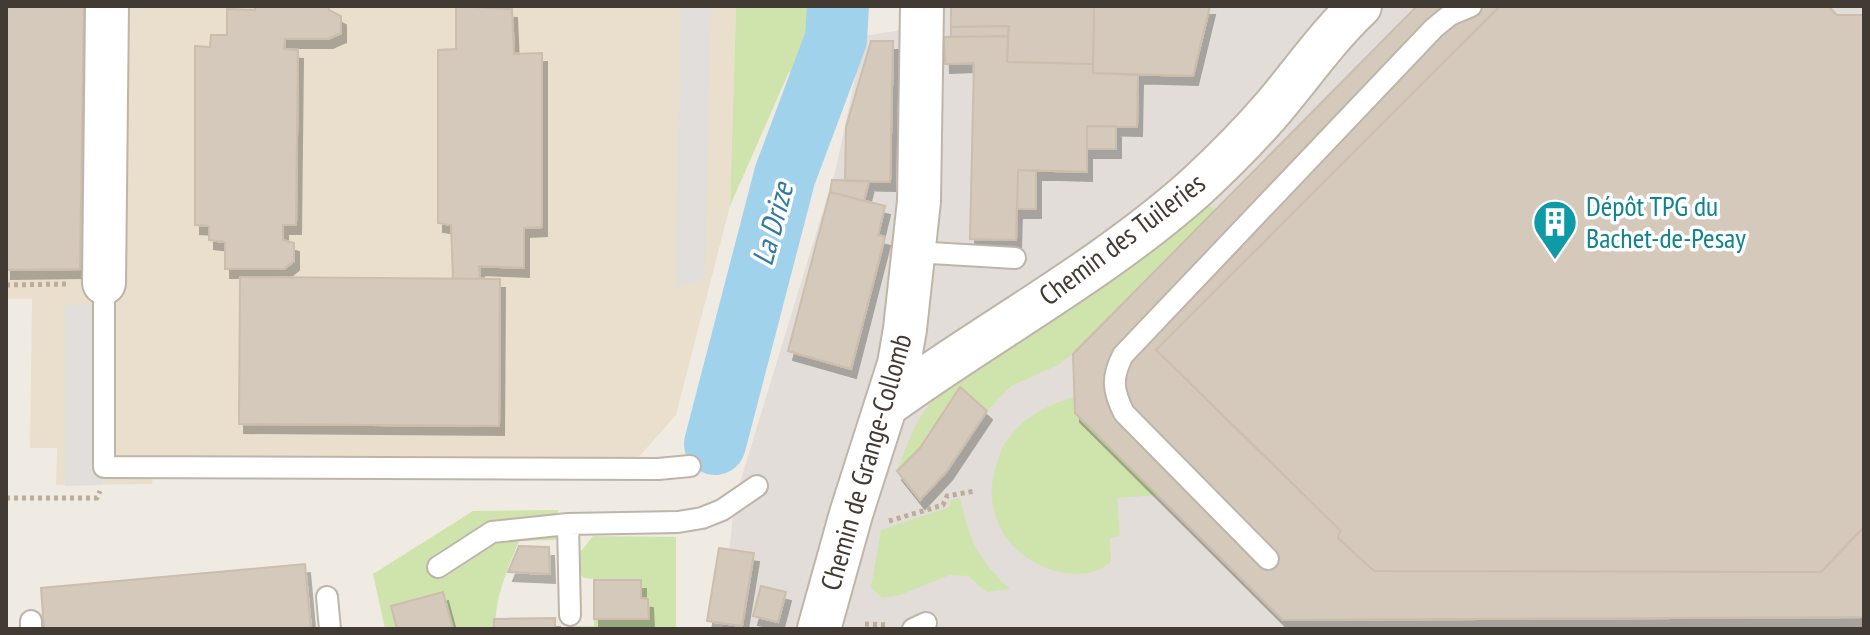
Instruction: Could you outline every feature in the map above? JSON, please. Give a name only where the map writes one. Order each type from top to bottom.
[{"type":"street","points":[[104,283],[107,6]]},
{"type":"street","name":"Chemin de Grange-Collomb","points":[[819,629],[887,405],[903,340],[919,201],[922,6]]},
{"type":"street","name":"Chemin des Tuileries","points":[[887,405],[1161,217],[1249,134],[1360,6]]},
{"type":"lane","points":[[1268,559],[1124,413],[1114,393],[1116,369],[1123,355],[1434,28],[1450,15],[1471,6]]},
{"type":"lane","points":[[914,252],[1015,258]]},
{"type":"lane","points":[[104,283],[104,467],[658,469],[690,466]]},
{"type":"lane","points":[[438,567],[492,532],[568,524],[678,522],[702,518],[722,510],[757,486]]},
{"type":"lane","points":[[568,524],[570,615]]},
{"type":"lane","points":[[327,597],[330,629]]},
{"type":"path","points":[[6,285],[104,283]]},
{"type":"path","points":[[6,498],[97,498],[103,485],[104,467]]},
{"type":"path","points":[[846,532],[943,505],[947,496],[975,491]]},
{"type":"shaded area","points":[[6,6],[736,6],[730,206],[676,415],[637,459],[156,458],[152,484],[56,485],[57,448],[30,448],[32,299],[6,299]]},
{"type":"shaded area","points":[[681,6],[711,6],[705,279],[676,288]]},
{"type":"shaded area","points":[[938,6],[1864,6],[1864,629],[722,629],[734,502],[836,168],[864,36],[938,24]]},
{"type":"shaded area","points":[[105,304],[103,485],[65,486],[65,305]]},
{"type":"green space","points":[[736,6],[868,6],[854,61],[789,72],[730,206]]},
{"type":"green space","points":[[1207,203],[1215,210],[1073,354],[1058,365],[1011,386],[987,411],[959,388],[920,448],[897,471],[920,418],[946,388],[1156,247]]},
{"type":"green space","points":[[1074,397],[1158,495],[1117,498],[1120,536],[1110,538],[1111,562],[1090,573],[1078,574],[1047,568],[1016,549],[1005,536],[992,503],[996,466],[1011,434],[1044,408]]},
{"type":"green space","points":[[960,498],[976,548],[1010,589],[987,592],[968,576],[950,575],[900,595],[882,598],[871,587],[881,530],[949,507],[951,500]]},
{"type":"green space","points":[[558,510],[556,540],[519,541],[499,595],[495,629],[385,629],[373,574],[473,511]]},
{"type":"green space","points":[[593,536],[676,537],[676,629],[569,629],[569,626],[594,626],[594,579],[584,578],[578,572],[578,555]]},
{"type":"building","points":[[6,6],[84,6],[80,269],[6,270]]},
{"type":"building","points":[[255,6],[329,6],[329,10],[341,16],[341,33],[328,39],[285,39],[284,49],[298,50],[296,225],[283,225],[283,240],[294,243],[294,261],[284,269],[225,269],[225,242],[209,240],[209,226],[195,225],[195,46],[210,47],[211,35],[227,35],[227,9],[255,10]]},
{"type":"building","points":[[456,6],[512,9],[514,54],[542,53],[542,227],[524,228],[524,268],[479,266],[480,279],[453,279],[451,225],[438,223],[438,50],[456,49]]},
{"type":"building","points":[[951,6],[1094,6],[1093,64],[1007,62],[1009,26],[951,27]]},
{"type":"building","points":[[1094,6],[1210,6],[1193,76],[1093,73]]},
{"type":"building","points":[[1417,6],[1500,6],[1156,350],[1340,530],[1338,538],[1374,571],[1821,572],[1864,527],[1864,617],[1283,620],[1075,413],[1073,354]]},
{"type":"building","name":"Dépôt TPG du Bachet-de-Pesay","points":[[1500,6],[1828,6],[1837,15],[1864,15],[1864,527],[1821,572],[1374,571],[1338,538],[1340,530],[1156,350]]},
{"type":"building","points":[[1009,26],[1008,36],[951,37],[951,27]]},
{"type":"building","points":[[1008,36],[1007,62],[1093,64],[1093,73],[1138,75],[1137,127],[1087,126],[1087,172],[1018,170],[1016,240],[970,239],[974,63],[945,64],[944,37]]},
{"type":"building","points":[[871,41],[893,41],[890,182],[845,181],[846,127]]},
{"type":"building","points":[[1087,126],[1116,126],[1116,149],[1087,149]]},
{"type":"building","points":[[1018,170],[1036,171],[1036,209],[1017,209]]},
{"type":"building","points":[[832,180],[869,181],[864,201],[830,192]]},
{"type":"building","points":[[830,192],[885,206],[878,235],[885,237],[851,369],[788,351]]},
{"type":"building","points":[[240,277],[500,279],[499,426],[239,424]]},
{"type":"building","points":[[960,387],[987,411],[947,471],[920,500],[897,471],[920,448]]},
{"type":"building","points":[[519,546],[549,547],[550,574],[508,572]]},
{"type":"building","points":[[719,548],[754,553],[742,626],[707,621]]},
{"type":"building","points":[[305,564],[311,629],[44,629],[41,588]]},
{"type":"building","points":[[594,580],[641,580],[641,598],[648,599],[649,619],[594,619]]},
{"type":"building","points":[[761,586],[786,592],[778,622],[753,616]]},
{"type":"building","points":[[443,592],[453,629],[397,629],[391,606]]},
{"type":"building","points":[[555,618],[555,629],[494,629],[494,619]]},
{"type":"waterway","name":"La Drize","points":[[715,444],[785,175],[836,39],[838,6]]},
{"type":"place","name":"Dépôt TPG du Bachet-de-Pesay","points":[[1555,261]]}]
